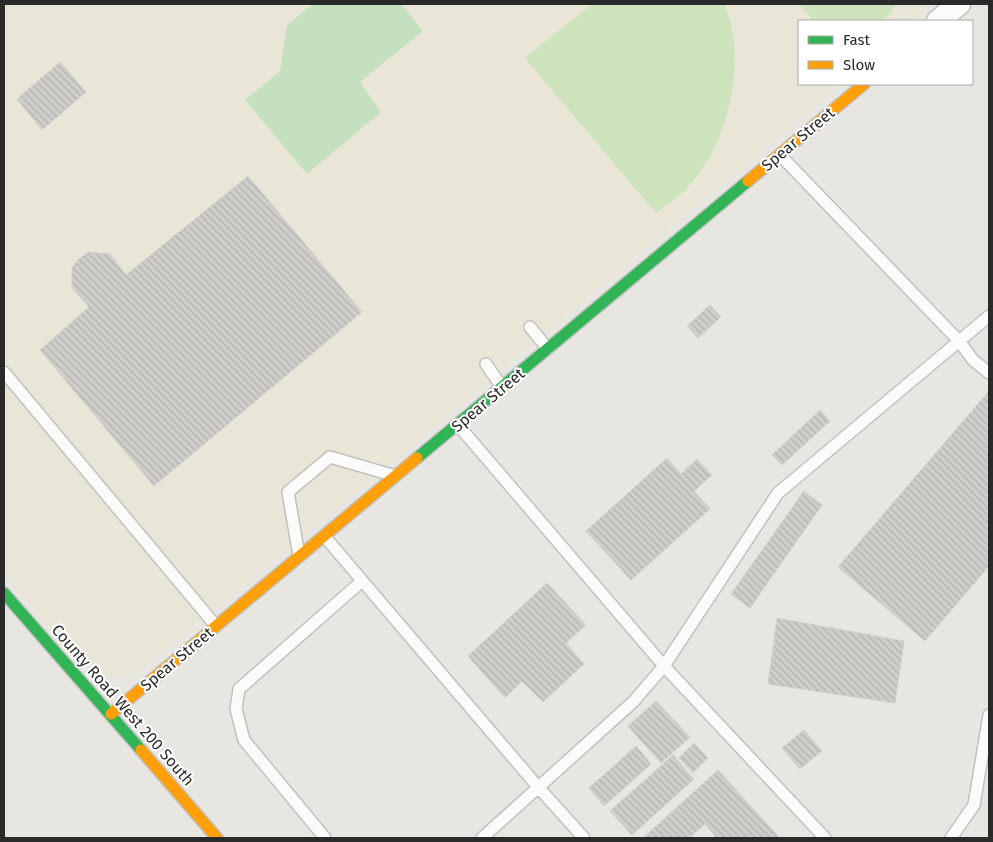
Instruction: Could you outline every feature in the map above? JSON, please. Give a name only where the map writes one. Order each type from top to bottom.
[{"type":"street","points":[[939,20],[959,4]]},
{"type":"street","name":"Spear Street","points":[[111,714],[397,477],[863,85]]},
{"type":"street","name":"County Road West 200 South","points":[[4,593],[217,838]]},
{"type":"lane","points":[[780,155],[959,341],[973,360],[989,372]]},
{"type":"lane","points":[[482,838],[633,702],[664,666],[778,493],[989,316]]},
{"type":"lane","points":[[530,327],[548,349]]},
{"type":"lane","points":[[486,364],[502,388]]},
{"type":"lane","points":[[4,372],[217,626]]},
{"type":"lane","points":[[458,425],[664,666],[825,838]]},
{"type":"lane","points":[[299,558],[288,492],[330,457],[397,477]]},
{"type":"lane","points":[[325,537],[538,787],[584,838]]},
{"type":"lane","points":[[326,838],[244,740],[236,709],[239,689],[362,581]]},
{"type":"lane","points":[[951,838],[974,805],[989,716]]},
{"type":"shaded area","points":[[4,4],[933,4],[914,20],[798,20],[798,85],[838,85],[394,461],[130,677],[102,674],[65,646],[4,575]]},
{"type":"green space","points":[[313,4],[401,4],[423,31],[360,82],[381,112],[307,174],[245,100],[280,71],[287,25]]},
{"type":"green space","points":[[592,4],[724,4],[726,8],[734,40],[735,64],[730,103],[725,122],[718,141],[698,174],[686,189],[656,213],[525,58]]},
{"type":"green space","points":[[799,4],[896,4],[890,14],[882,20],[812,20]]},
{"type":"building","points":[[60,62],[86,92],[42,130],[17,99]]},
{"type":"building","points":[[248,176],[362,312],[154,486],[40,350],[89,307],[72,288],[72,267],[79,259],[88,252],[110,254],[126,275]]},
{"type":"building","points":[[710,305],[721,317],[698,338],[687,326]]},
{"type":"building","points":[[989,391],[989,566],[925,641],[838,567]]},
{"type":"building","points":[[820,410],[830,421],[782,465],[772,455]]},
{"type":"building","points":[[667,458],[681,474],[697,459],[712,475],[694,491],[710,509],[631,580],[586,531]]},
{"type":"building","points":[[804,491],[822,505],[750,608],[731,594]]},
{"type":"building","points":[[547,583],[586,625],[566,643],[584,664],[543,702],[522,681],[505,698],[468,656]]},
{"type":"building","points":[[777,618],[904,641],[895,703],[768,684]]},
{"type":"building","points":[[656,701],[690,737],[661,763],[628,726]]},
{"type":"building","points":[[804,730],[822,751],[800,769],[782,748]]},
{"type":"building","points":[[694,743],[708,758],[693,773],[679,758]]},
{"type":"building","points":[[636,746],[651,764],[604,806],[589,788]]},
{"type":"building","points":[[673,755],[694,779],[632,835],[610,811]]},
{"type":"building","points":[[718,770],[780,838],[717,838],[705,824],[689,838],[643,838]]},
{"type":"traffic: fast","points":[[417,458],[748,181]]},
{"type":"traffic: fast","points":[[4,593],[141,750]]},
{"type":"traffic: slow","points":[[748,181],[863,85]]},
{"type":"traffic: slow","points":[[111,714],[417,458]]},
{"type":"traffic: slow","points":[[141,750],[217,838]]}]
